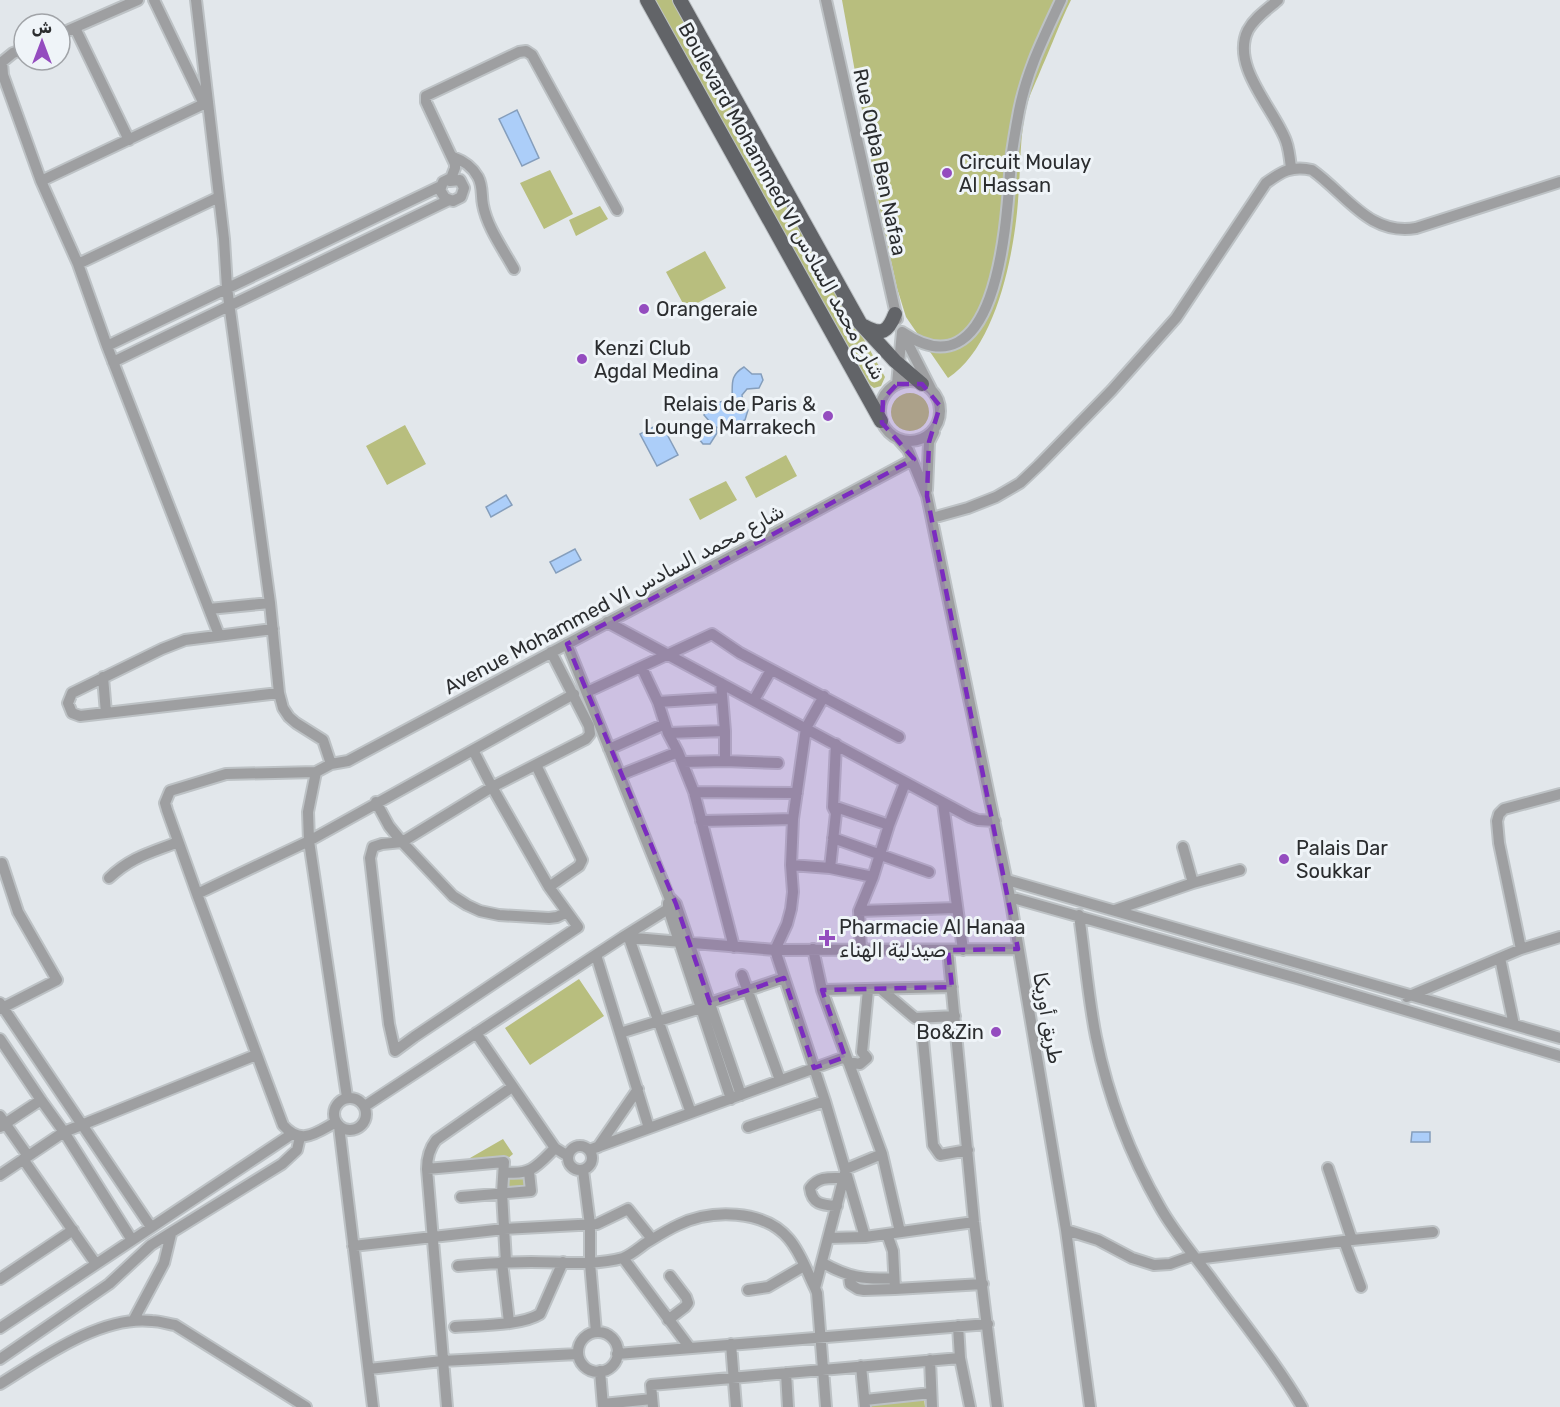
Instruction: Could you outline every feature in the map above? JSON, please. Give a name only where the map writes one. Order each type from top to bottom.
[{"type":"main road","name":"Boulevard Mohammed VI شارع محمد السادس","points":[[647,0],[881,421]]},
{"type":"main road","name":"Boulevard Mohammed VI شارع محمد السادس","points":[[680,0],[860,323],[899,366],[926,386]]},
{"type":"main road","points":[[860,323],[873,331],[885,330],[890,327],[896,314]]},
{"type":"street","points":[[72,29],[138,0]]},
{"type":"street","points":[[154,0],[206,103]]},
{"type":"street","points":[[196,0],[229,305],[270,603],[279,693],[283,708],[289,717],[323,740],[331,764]]},
{"type":"street","name":"Rue Oqba Ben Nafaa","points":[[826,0],[896,314],[926,386]]},
{"type":"street","points":[[902,332],[919,343],[940,346],[955,343],[969,334],[981,319],[991,297],[1003,249],[1014,134],[1029,71],[1061,0]]},
{"type":"street","points":[[1278,0],[1249,28],[1245,44],[1251,76],[1257,91],[1286,140],[1291,168]]},
{"type":"street","points":[[75,28],[129,140]]},
{"type":"street","points":[[448,200],[442,195],[455,168],[453,157],[426,102],[426,96],[519,52],[526,51],[532,55],[617,210]]},
{"type":"street","points":[[1,62],[3,75],[41,181],[78,264],[106,346],[219,635]]},
{"type":"street","points":[[41,181],[206,103]]},
{"type":"street","points":[[453,157],[464,161],[481,183],[483,205],[495,234],[514,269]]},
{"type":"street","points":[[932,518],[996,497],[1020,483],[1039,465],[1112,390],[1176,318],[1266,183],[1281,172],[1301,167],[1312,170],[1376,222],[1394,230],[1416,228],[1560,182]]},
{"type":"street","points":[[106,346],[446,183],[460,180],[462,184],[463,193],[458,200],[448,200],[113,362]]},
{"type":"street","points":[[463,193],[482,196]]},
{"type":"street","points":[[78,264],[219,197]]},
{"type":"street","points":[[349,231],[356,245]]},
{"type":"street","name":"Rue Oqba Ben Nafaa","points":[[897,384],[902,332]]},
{"type":"street","points":[[911,381],[926,386],[937,398],[940,408],[935,429],[920,440],[910,442],[899,440],[887,431],[881,421],[880,410],[883,399],[897,384],[911,381]]},
{"type":"street","name":"طريق أوريكا","points":[[927,496],[929,442],[935,429]]},
{"type":"street","name":"طريق أوريكا","points":[[899,440],[912,460],[927,496],[1007,880],[1066,1230],[1090,1407]]},
{"type":"street","name":"Avenue Mohammed VI شارع محمد السادس","points":[[316,772],[331,764],[348,761],[912,460]]},
{"type":"street","points":[[209,609],[270,603]]},
{"type":"street","points":[[607,622],[974,819],[995,821]]},
{"type":"street","points":[[273,630],[185,640],[72,693],[68,703],[72,713],[80,716],[279,693]]},
{"type":"street","points":[[587,692],[712,634],[740,653],[898,737]]},
{"type":"street","points":[[567,644],[671,903],[736,1097]]},
{"type":"street","points":[[473,750],[492,787],[549,887],[578,928],[414,1036],[395,1051],[389,1024],[370,858],[373,847],[402,843],[492,787],[589,737],[589,726],[551,652]]},
{"type":"street","points":[[642,668],[694,792],[735,947]]},
{"type":"street","points":[[754,700],[771,670]]},
{"type":"street","points":[[103,677],[106,713]]},
{"type":"street","points":[[721,683],[725,761]]},
{"type":"street","points":[[197,894],[309,841],[574,694]]},
{"type":"street","points":[[824,696],[806,728],[793,819],[791,909],[787,924],[774,950],[825,1101],[865,1237]]},
{"type":"street","points":[[658,702],[723,698]]},
{"type":"street","points":[[609,749],[666,728],[725,731]]},
{"type":"street","points":[[830,868],[836,813],[833,807],[836,744]]},
{"type":"street","points":[[620,775],[681,757],[778,763]]},
{"type":"street","points":[[536,765],[582,860],[579,866],[549,887]]},
{"type":"street","points":[[0,1359],[109,1284],[156,1243],[282,1164],[297,1150],[296,1136],[280,1119],[178,842],[165,803],[170,791],[226,774],[316,772],[308,812],[309,841],[347,1097]]},
{"type":"street","points":[[861,950],[859,911],[905,783]]},
{"type":"street","points":[[694,792],[796,793]]},
{"type":"street","points":[[1521,950],[1499,843],[1497,821],[1504,809],[1560,794]]},
{"type":"street","points":[[376,802],[388,826],[453,896],[480,911],[549,918],[567,912]]},
{"type":"street","points":[[943,803],[963,950]]},
{"type":"street","points":[[833,807],[889,825]]},
{"type":"street","points":[[700,821],[793,819]]},
{"type":"street","points":[[833,838],[929,872]]},
{"type":"street","points":[[109,878],[134,859],[178,842]]},
{"type":"street","points":[[1184,847],[1193,883]]},
{"type":"street","points":[[2,863],[18,912],[57,980],[1,1006],[151,1227]]},
{"type":"street","points":[[791,865],[830,868],[873,877]]},
{"type":"street","points":[[1115,910],[1193,883],[1240,870]]},
{"type":"street","points":[[1007,880],[1560,1038]]},
{"type":"street","points":[[1010,897],[1080,915],[1560,1056]]},
{"type":"street","points":[[365,1106],[596,954],[626,937],[671,903]]},
{"type":"street","points":[[859,911],[957,908]]},
{"type":"street","points":[[1080,915],[1090,1004],[1097,1039],[1116,1105],[1136,1160],[1160,1208],[1194,1258],[1264,1349],[1302,1407]]},
{"type":"street","points":[[626,937],[774,950],[1018,950]]},
{"type":"street","points":[[626,937],[691,1113]]},
{"type":"street","points":[[1408,996],[1500,958],[1560,937]]},
{"type":"street","points":[[813,950],[822,990],[882,1154],[900,1232]]},
{"type":"street","points":[[948,950],[975,1222],[997,1407]]},
{"type":"street","points":[[596,954],[650,1128]]},
{"type":"street","points":[[1500,958],[1514,1025]]},
{"type":"street","points":[[742,975],[780,1080]]},
{"type":"street","points":[[620,1033],[784,978]]},
{"type":"street","points":[[822,990],[952,987]]},
{"type":"street","points":[[568,1156],[570,1151],[577,1147],[594,1149],[814,1068],[846,1060],[860,1064],[867,1058],[862,1052],[868,990]]},
{"type":"street","points":[[882,990],[910,1016],[921,1019],[955,1016]]},
{"type":"street","points":[[1384,1004],[1389,991]]},
{"type":"street","points":[[1404,1010],[1408,996]]},
{"type":"street","points":[[921,1019],[933,1145],[940,1155],[968,1150]]},
{"type":"street","points":[[476,1033],[555,1148],[568,1156],[572,1167],[583,1170],[588,1167],[592,1162],[594,1149],[638,1089]]},
{"type":"street","points":[[2,1046],[64,1132],[132,1240]]},
{"type":"street","points":[[0,1175],[64,1132],[256,1055]]},
{"type":"street","points":[[447,1407],[427,1169],[429,1150],[436,1140],[512,1087]]},
{"type":"street","points":[[338,1124],[348,1130],[360,1127],[366,1120],[365,1106],[356,1098],[347,1097],[336,1105],[334,1114],[338,1124],[373,1407]]},
{"type":"street","points":[[40,1100],[2,1122],[96,1264]]},
{"type":"street","points":[[748,1127],[825,1101]]},
{"type":"street","points":[[0,1328],[151,1227],[296,1136],[317,1133],[338,1124]]},
{"type":"street","points":[[504,1172],[529,1172],[555,1148]]},
{"type":"street","points":[[837,1206],[821,1205],[815,1202],[810,1195],[810,1188],[814,1182],[824,1177],[845,1174],[882,1154]]},
{"type":"street","points":[[427,1169],[502,1161],[504,1262],[509,1322]]},
{"type":"street","points":[[1328,1168],[1361,1287]]},
{"type":"street","points":[[583,1170],[590,1225],[590,1263],[596,1332]]},
{"type":"street","points":[[462,1197],[531,1191],[529,1172]]},
{"type":"street","points":[[815,1288],[845,1174]]},
{"type":"street","points":[[353,1246],[504,1229],[590,1225],[602,1223],[629,1209],[652,1239]]},
{"type":"street","points":[[458,1266],[504,1262],[590,1263],[623,1258],[680,1224],[698,1218],[742,1215],[755,1218],[781,1231],[795,1248],[817,1293],[826,1407]]},
{"type":"street","points":[[829,1238],[865,1237],[975,1222]]},
{"type":"street","points":[[0,1279],[73,1230]]},
{"type":"street","points":[[1066,1230],[1098,1240],[1132,1258],[1154,1265],[1194,1258],[1433,1232]]},
{"type":"street","points":[[133,1321],[164,1263],[171,1234]]},
{"type":"street","points":[[887,1234],[893,1251],[895,1290]]},
{"type":"street","points":[[623,1258],[690,1348]]},
{"type":"street","points":[[455,1327],[509,1322],[540,1314],[563,1262]]},
{"type":"street","points":[[823,1263],[849,1276],[885,1279],[893,1278],[894,1275]]},
{"type":"street","points":[[748,1290],[768,1287],[804,1266]]},
{"type":"street","points":[[668,1320],[685,1308],[688,1303],[670,1276]]},
{"type":"street","points":[[849,1276],[850,1284],[858,1289],[895,1290],[983,1284]]},
{"type":"street","points":[[0,1384],[83,1335],[112,1324],[152,1320],[175,1325],[306,1407]]},
{"type":"street","points":[[617,1354],[988,1324]]},
{"type":"street","points":[[958,1326],[960,1358],[969,1407]]},
{"type":"street","points":[[605,1333],[612,1338],[617,1354],[612,1365],[600,1371],[590,1370],[584,1366],[578,1354],[579,1345],[582,1339],[589,1334],[605,1333]]},
{"type":"street","points":[[731,1344],[736,1407]]},
{"type":"street","points":[[369,1369],[442,1361],[578,1354]]},
{"type":"street","points":[[600,1371],[603,1405],[653,1403],[651,1385],[960,1358]]},
{"type":"street","points":[[930,1360],[932,1407]]},
{"type":"street","points":[[861,1366],[865,1403],[931,1393]]},
{"type":"street","points":[[782,1407],[788,1407],[786,1373]]},
{"type":"highlighted area","points":[[897,384],[922,384],[940,406],[929,442],[927,496],[1018,949],[948,950],[952,987],[822,990],[845,1057],[814,1068],[784,978],[710,1003],[676,904],[567,644],[914,459],[882,423],[883,399]]},
{"type":"green space","points":[[653,0],[674,0],[885,377],[881,386],[874,388],[870,385]]},
{"type":"green space","name":"Circuit Moulay Al Hassan","points":[[842,0],[1071,0],[1032,91],[1024,117],[1016,223],[1007,273],[999,298],[979,345],[965,364],[948,378],[906,317],[897,288],[881,215]]},
{"type":"green space","points":[[550,170],[573,214],[544,229],[520,183]]},
{"type":"green space","points":[[600,206],[608,219],[576,236],[569,220]]},
{"type":"green space","points":[[705,251],[726,288],[686,309],[666,272]]},
{"type":"green space","points":[[910,393],[923,399],[929,412],[923,425],[910,431],[897,425],[891,412],[897,399]]},
{"type":"green space","points":[[405,425],[426,464],[387,485],[366,446]]},
{"type":"green space","points":[[786,455],[797,476],[756,498],[745,477]]},
{"type":"green space","points":[[726,481],[737,500],[700,520],[689,499]]},
{"type":"green space","points":[[579,979],[604,1016],[530,1065],[505,1028]]},
{"type":"green space","points":[[503,1139],[513,1154],[507,1159],[471,1165],[470,1158]]},
{"type":"green space","points":[[528,1176],[530,1190],[508,1192],[506,1178]]},
{"type":"green space","points":[[924,1397],[925,1407],[866,1407],[866,1401]]},
{"type":"water","points":[[517,110],[539,158],[522,166],[499,119]]},
{"type":"water","points":[[744,367],[752,374],[761,374],[763,380],[759,388],[747,389],[742,395],[748,410],[745,420],[721,429],[716,427],[717,433],[710,444],[703,444],[699,439],[703,425],[711,423],[704,415],[706,408],[712,404],[732,399],[734,377]]},
{"type":"water","points":[[661,423],[678,455],[657,466],[640,434]]},
{"type":"water","points":[[506,495],[512,505],[491,517],[486,507]]},
{"type":"water","points":[[575,549],[581,560],[556,573],[550,562]]},
{"type":"water","points":[[1412,1132],[1430,1132],[1430,1142],[1411,1142]]},
{"type":"place","name":"Circuit Moulay Al Hassan","points":[[947,173]]},
{"type":"place","name":"Orangeraie","points":[[644,309]]},
{"type":"place","name":"Kenzi Club Agdal Medina","points":[[582,359]]},
{"type":"place","name":"Relais de Paris & Lounge Marrakech","points":[[828,416]]},
{"type":"place","name":"Palais Dar Soukkar","points":[[1284,859]]},
{"type":"place","name":"Pharmacie Al Hanaa صيدلية الهناء","points":[[827,938]]},
{"type":"place","name":"Bo&Zin","points":[[996,1032]]}]
